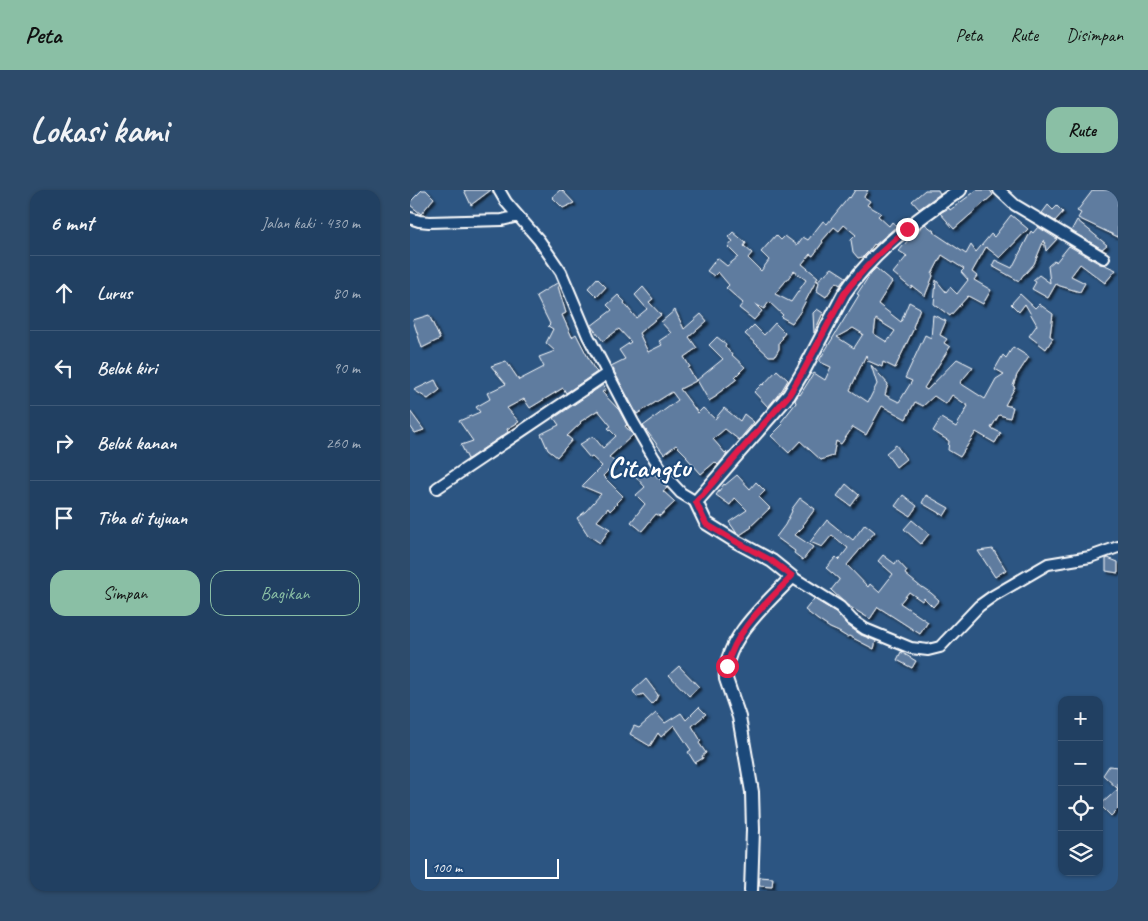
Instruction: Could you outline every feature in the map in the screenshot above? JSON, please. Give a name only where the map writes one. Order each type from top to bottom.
[{"type":"street","points":[[499,190],[506,202],[539,240],[561,272],[588,336],[633,422],[668,478],[681,493],[696,502],[706,524],[772,561],[840,607],[852,620],[865,629],[911,648],[928,650],[940,647],[979,606],[1042,567],[1048,564],[1090,557],[1118,547]]},
{"type":"street","points":[[696,502],[789,395],[844,294],[861,272],[907,229],[960,190]]},
{"type":"street","points":[[1000,190],[1015,206],[1104,258]]},
{"type":"street","points":[[410,218],[429,222],[502,220],[518,216]]},
{"type":"street","points":[[437,488],[608,372]]},
{"type":"street","points":[[751,891],[754,830],[752,792],[739,717],[725,674],[730,653],[740,635],[792,576]]},
{"type":"building","points":[[422,190],[426,190],[434,198],[421,214],[410,205],[410,202]]},
{"type":"building","points":[[464,190],[491,190],[471,205]]},
{"type":"building","points":[[560,190],[574,203],[563,208],[552,197]]},
{"type":"building","points":[[855,190],[868,190],[864,197],[870,201],[867,205],[881,213],[878,216],[889,226],[892,222],[897,226],[874,244],[863,257],[858,258],[853,252],[851,240],[856,235],[844,225],[839,231],[834,227],[822,241],[813,256],[810,254],[802,264],[818,277],[800,312],[792,323],[781,317],[783,315],[769,302],[764,309],[755,304],[762,311],[754,320],[739,308],[743,303],[726,288],[729,285],[718,272],[714,276],[707,271],[717,258],[727,266],[738,257],[728,247],[733,241],[728,237],[733,232],[746,243],[744,246],[752,253],[748,258],[761,271],[769,260],[761,252],[776,235],[781,240],[785,236],[797,245],[803,237],[808,240],[823,221],[827,224]],"holes":[[[794,271],[806,280],[791,302],[775,294]]]},
{"type":"building","points":[[925,190],[938,190],[940,194],[919,209],[912,201]]},
{"type":"building","points":[[977,190],[990,190],[993,195],[954,229],[940,213],[949,208],[950,210]]},
{"type":"building","points":[[1093,190],[1118,190],[1118,237],[1078,218],[1081,213],[1077,211]]},
{"type":"building","points":[[1048,205],[1053,210],[1057,206],[1063,212],[1055,221],[1042,213]]},
{"type":"building","points":[[1011,215],[1028,229],[1000,258],[986,247],[972,272],[977,276],[974,280],[991,290],[983,304],[968,296],[950,316],[934,304],[936,280],[946,292],[950,287],[957,294],[968,280],[961,272],[964,269],[942,255],[932,274],[933,276],[925,296],[912,286],[911,288],[893,273],[907,256],[899,251],[913,234],[915,236],[925,224],[933,232],[966,254],[971,245],[976,252],[991,234],[994,237]]},
{"type":"building","points":[[1077,220],[1107,245],[1102,249],[1071,231]]},
{"type":"building","points":[[1038,227],[1057,239],[1046,251],[1044,240],[1034,264],[1019,281],[992,266],[995,260],[1012,268],[1031,231],[1033,233]]},
{"type":"building","points":[[1069,246],[1100,264],[1116,270],[1105,283],[1080,264],[1071,276],[1085,283],[1080,292],[1056,284],[1048,298],[1032,289],[1036,282],[1033,280],[1039,275],[1050,283],[1048,266],[1055,260],[1056,262]]},
{"type":"building","points":[[832,268],[846,277],[840,285],[836,282],[826,297],[817,291],[819,282],[817,281]]},
{"type":"building","points":[[876,268],[892,282],[878,304],[901,322],[909,302],[920,308],[914,328],[895,368],[883,362],[882,367],[868,361],[866,355],[850,390],[868,402],[877,384],[871,365],[888,384],[885,395],[899,402],[912,381],[905,378],[925,335],[931,338],[933,315],[946,321],[940,335],[947,339],[944,343],[950,347],[924,388],[927,390],[957,359],[973,367],[960,383],[985,399],[996,379],[1004,374],[995,369],[1003,355],[1006,358],[1013,347],[1029,357],[1017,375],[1013,386],[1015,387],[1005,405],[1013,407],[1010,418],[999,415],[991,428],[1001,433],[995,443],[976,432],[960,457],[948,450],[949,441],[933,431],[941,418],[956,427],[968,406],[952,395],[946,404],[934,396],[923,406],[915,402],[906,419],[882,406],[866,435],[853,427],[841,444],[836,441],[833,456],[821,460],[800,441],[789,453],[771,436],[783,424],[781,422],[796,403],[795,400],[814,373],[825,380],[831,367],[820,362],[820,359],[871,273]],"holes":[[[876,319],[895,331],[887,342],[874,334]],[[853,328],[863,334],[854,348],[837,337]]]},
{"type":"building","points":[[597,278],[606,287],[597,297],[588,288]]},
{"type":"building","points":[[557,283],[566,313],[562,315],[572,337],[576,334],[597,372],[566,393],[563,388],[530,408],[524,399],[507,408],[519,422],[507,429],[508,432],[468,459],[461,445],[473,441],[459,421],[480,412],[476,407],[490,399],[487,393],[506,384],[491,366],[506,361],[519,380],[544,367],[539,357],[555,351],[546,343],[553,329],[548,326],[550,324],[536,296]]},
{"type":"building","points":[[643,287],[653,299],[649,302],[661,315],[639,333],[648,352],[662,345],[659,341],[671,333],[661,322],[675,310],[684,329],[701,314],[707,321],[689,337],[697,348],[684,357],[696,381],[680,389],[698,413],[703,408],[715,419],[724,408],[740,421],[744,414],[754,422],[739,440],[725,429],[713,439],[727,454],[718,465],[715,462],[701,474],[676,445],[664,454],[643,426],[678,400],[672,392],[637,414],[611,366],[625,359],[619,350],[631,342],[619,329],[603,341],[591,326],[612,310],[607,305],[618,295],[636,318],[647,309],[635,295]]},
{"type":"building","points":[[1020,294],[1035,308],[1039,304],[1053,314],[1050,336],[1053,338],[1046,349],[1029,336],[1037,325],[1025,304],[1019,312],[1011,304]]},
{"type":"building","points":[[817,309],[823,313],[814,333],[813,313]]},
{"type":"building","points":[[429,315],[440,339],[422,348],[413,320]]},
{"type":"building","points":[[775,323],[785,333],[779,342],[779,349],[775,356],[769,356],[745,334],[754,325],[764,335]]},
{"type":"building","points":[[717,337],[726,344],[725,346],[732,355],[745,367],[735,377],[737,379],[709,401],[697,380],[723,359],[709,345]]},
{"type":"building","points":[[777,370],[788,380],[768,407],[754,392]]},
{"type":"building","points":[[435,380],[440,390],[428,399],[414,390]]},
{"type":"building","points":[[603,385],[606,390],[602,392],[619,410],[627,425],[625,426],[633,435],[609,457],[616,463],[603,476],[623,496],[610,511],[608,508],[597,521],[610,529],[600,543],[588,535],[577,518],[601,494],[582,486],[602,466],[592,457],[590,458],[579,445],[593,436],[603,448],[616,436],[608,428],[611,426],[598,410],[580,422],[567,436],[572,440],[557,457],[548,450],[541,434],[559,425],[554,418]]},
{"type":"building","points":[[410,411],[424,430],[415,433],[410,426]]},
{"type":"building","points":[[896,445],[906,459],[896,467],[886,453]]},
{"type":"building","points":[[647,466],[667,488],[663,491],[675,502],[660,516],[656,514],[642,531],[631,522],[645,504],[636,495],[645,487],[635,476]]},
{"type":"building","points":[[737,475],[750,489],[756,482],[765,491],[759,497],[770,508],[752,527],[740,535],[729,522],[747,510],[735,498],[730,505],[716,495],[724,484]]},
{"type":"building","points":[[846,484],[859,495],[851,506],[837,496]]},
{"type":"building","points":[[903,495],[917,506],[910,516],[895,506]]},
{"type":"building","points":[[926,495],[949,508],[944,516],[922,503]]},
{"type":"building","points":[[800,498],[815,509],[804,526],[795,535],[813,547],[803,560],[794,553],[795,551],[776,537]]},
{"type":"building","points":[[827,520],[853,540],[865,524],[875,532],[847,565],[868,587],[870,584],[879,592],[893,574],[878,561],[883,555],[895,564],[897,560],[907,571],[905,574],[939,600],[933,607],[924,598],[922,601],[909,592],[900,603],[928,622],[920,634],[878,607],[870,619],[847,605],[831,590],[839,579],[826,568],[836,557],[839,560],[848,548],[832,535],[822,547],[810,542]]},
{"type":"building","points":[[912,520],[929,534],[921,544],[904,529]]},
{"type":"building","points":[[993,549],[1006,570],[995,577],[978,551]]},
{"type":"building","points":[[1106,559],[1118,562],[1118,573],[1106,571]]},
{"type":"building","points":[[814,599],[836,612],[847,625],[861,635],[876,641],[874,649],[830,628],[805,610]]},
{"type":"building","points":[[901,652],[916,661],[912,668],[897,660]]},
{"type":"building","points":[[679,666],[699,687],[689,696],[669,675]]},
{"type":"building","points":[[646,679],[658,695],[652,704],[643,694],[637,697],[633,691]]},
{"type":"building","points":[[699,707],[706,714],[692,726],[701,741],[699,743],[706,753],[702,756],[703,758],[695,763],[688,752],[691,750],[674,725],[661,737],[658,733],[650,746],[630,734],[634,726],[639,728],[656,713],[665,723],[681,713],[686,720]]},
{"type":"building","points":[[1109,766],[1118,767],[1118,789],[1103,775]]},
{"type":"building","points":[[1118,789],[1118,809],[1111,816],[1103,808],[1103,802]]},
{"type":"building","points":[[760,877],[773,878],[772,887],[759,886]]},
{"type":"district","name":"Citangtu","points":[[649,467]]},
{"type":"route","points":[[727,666],[730,653],[744,628],[792,576],[772,561],[706,524],[696,502],[789,395],[834,316],[844,294],[852,283],[866,266],[907,229]]}]
